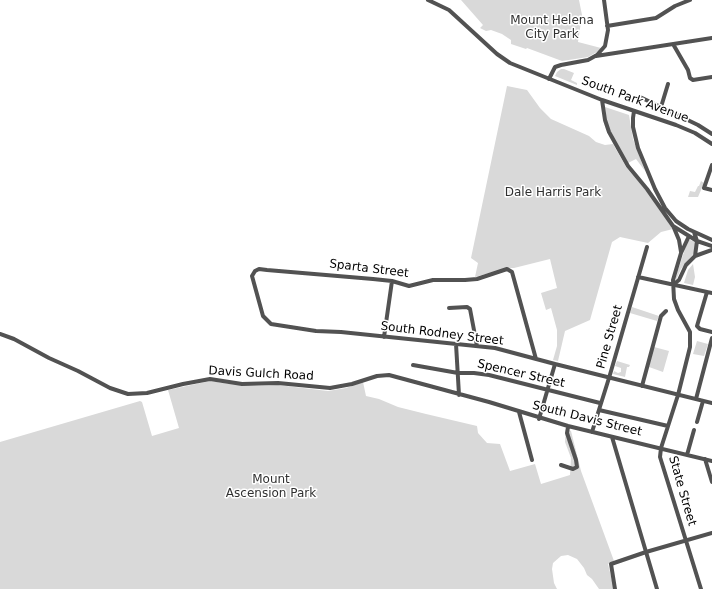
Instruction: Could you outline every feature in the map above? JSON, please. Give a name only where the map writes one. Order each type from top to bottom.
[{"type":"street","name":"South Park Avenue","points":[[428,0],[449,10],[501,58],[510,63],[602,100],[683,128],[712,144]]},
{"type":"street","points":[[596,56],[605,46],[607,38],[608,26],[604,0]]},
{"type":"street","points":[[608,26],[656,18],[675,6],[690,0]]},
{"type":"street","points":[[549,79],[555,68],[561,65],[588,60],[596,56],[712,38]]},
{"type":"street","points":[[673,44],[688,70],[690,78],[694,80],[712,77]]},
{"type":"street","points":[[605,46],[611,50],[619,52]]},
{"type":"street","points":[[661,106],[668,84]]},
{"type":"street","points":[[640,97],[698,125],[712,134]]},
{"type":"street","points":[[602,100],[605,120],[617,148],[628,166],[673,226],[678,235],[681,254]]},
{"type":"street","points":[[634,111],[632,118],[633,128],[638,148],[655,189],[671,215],[695,234],[712,240]]},
{"type":"street","points":[[712,165],[704,188],[712,190]]},
{"type":"street","points":[[673,226],[697,241],[712,246]]},
{"type":"street","points":[[674,284],[673,280],[681,254],[689,236],[695,234]]},
{"type":"street","points":[[695,234],[697,241],[695,256]]},
{"type":"street","name":"Pine Street","points":[[592,432],[647,247]]},
{"type":"street","points":[[674,284],[679,280],[686,265],[695,256],[712,250]]},
{"type":"street","name":"Sparta Street","points":[[263,316],[252,276],[254,271],[258,269],[392,281],[409,286],[432,280],[477,279],[507,269],[512,272],[536,359]]},
{"type":"street","points":[[638,277],[710,292],[697,326],[700,329],[712,332]]},
{"type":"street","points":[[384,337],[392,281]]},
{"type":"street","name":"State Street","points":[[674,284],[674,299],[688,329],[690,347],[678,395],[661,448],[660,457],[701,589]]},
{"type":"street","points":[[449,308],[466,307],[470,309],[477,346]]},
{"type":"street","points":[[642,386],[661,316],[666,312]]},
{"type":"street","name":"South Rodney Street","points":[[263,316],[271,324],[292,328],[495,348],[712,403]]},
{"type":"street","name":"Davis Gulch Road","points":[[0,334],[14,339],[110,388],[128,394],[148,393],[183,384],[210,380],[242,384],[278,383],[330,388],[385,375],[459,395]]},
{"type":"street","points":[[696,399],[712,338]]},
{"type":"street","points":[[456,344],[459,395]]},
{"type":"street","points":[[539,419],[555,364]]},
{"type":"street","name":"Spencer Street","points":[[413,365],[458,373],[489,375],[600,403]]},
{"type":"street","name":"South Davis Street","points":[[459,395],[568,427],[712,461]]},
{"type":"street","points":[[697,422],[703,401]]},
{"type":"street","points":[[598,410],[668,426]]},
{"type":"street","points":[[519,412],[532,460]]},
{"type":"street","points":[[561,465],[573,470],[577,467],[567,433],[568,427]]},
{"type":"street","points":[[687,455],[694,430]]},
{"type":"street","points":[[612,437],[657,589]]},
{"type":"street","points":[[705,459],[712,482]]},
{"type":"street","points":[[616,589],[611,564],[646,552],[712,533]]},
{"type":"green space","name":"Mount Helena City Park","points":[[461,0],[579,0],[582,15],[578,42],[601,48],[588,57],[562,61],[527,48],[526,49],[511,44],[511,40],[502,34],[491,30],[486,31],[480,28],[483,25]]},
{"type":"green space","points":[[561,69],[574,73],[571,80],[577,83],[577,85],[555,76]]},
{"type":"green space","name":"Dale Harris Park","points":[[507,86],[527,90],[540,108],[551,119],[589,136],[596,142],[605,145],[613,144],[626,167],[645,189],[673,229],[661,232],[648,243],[620,237],[612,242],[590,320],[565,331],[558,361],[553,360],[557,346],[557,330],[551,308],[546,310],[541,293],[557,288],[550,259],[514,268],[507,268],[475,277],[478,263],[471,258]]},
{"type":"green space","points":[[605,107],[629,115],[633,139],[645,171],[636,159],[628,163],[610,132],[606,119]]},
{"type":"green space","points":[[701,181],[704,183],[698,197],[688,197],[690,191],[695,192]]},
{"type":"green space","points":[[688,240],[695,242],[696,244],[694,253],[681,269],[676,280],[675,279]]},
{"type":"green space","points":[[693,264],[695,277],[693,285],[684,283],[688,270]]},
{"type":"green space","points":[[632,307],[659,316],[657,321],[630,313]]},
{"type":"green space","points":[[697,341],[708,344],[704,356],[693,354]]},
{"type":"green space","points":[[654,347],[669,351],[663,372],[649,367]]},
{"type":"green space","points":[[617,361],[630,365],[627,367],[625,377],[613,374],[614,371],[618,373],[621,372],[621,368],[615,366]]},
{"type":"green space","name":"Mount Ascension Park","points":[[210,381],[258,386],[278,385],[328,391],[346,388],[363,382],[366,396],[379,399],[398,407],[477,426],[478,433],[487,443],[500,444],[510,471],[535,464],[541,484],[570,475],[571,458],[565,442],[566,428],[571,431],[581,471],[614,561],[608,564],[614,589],[599,589],[587,575],[577,559],[568,555],[561,556],[553,563],[552,569],[554,583],[557,589],[0,589],[0,442],[140,401],[142,402],[152,436],[179,428],[168,390]]}]
